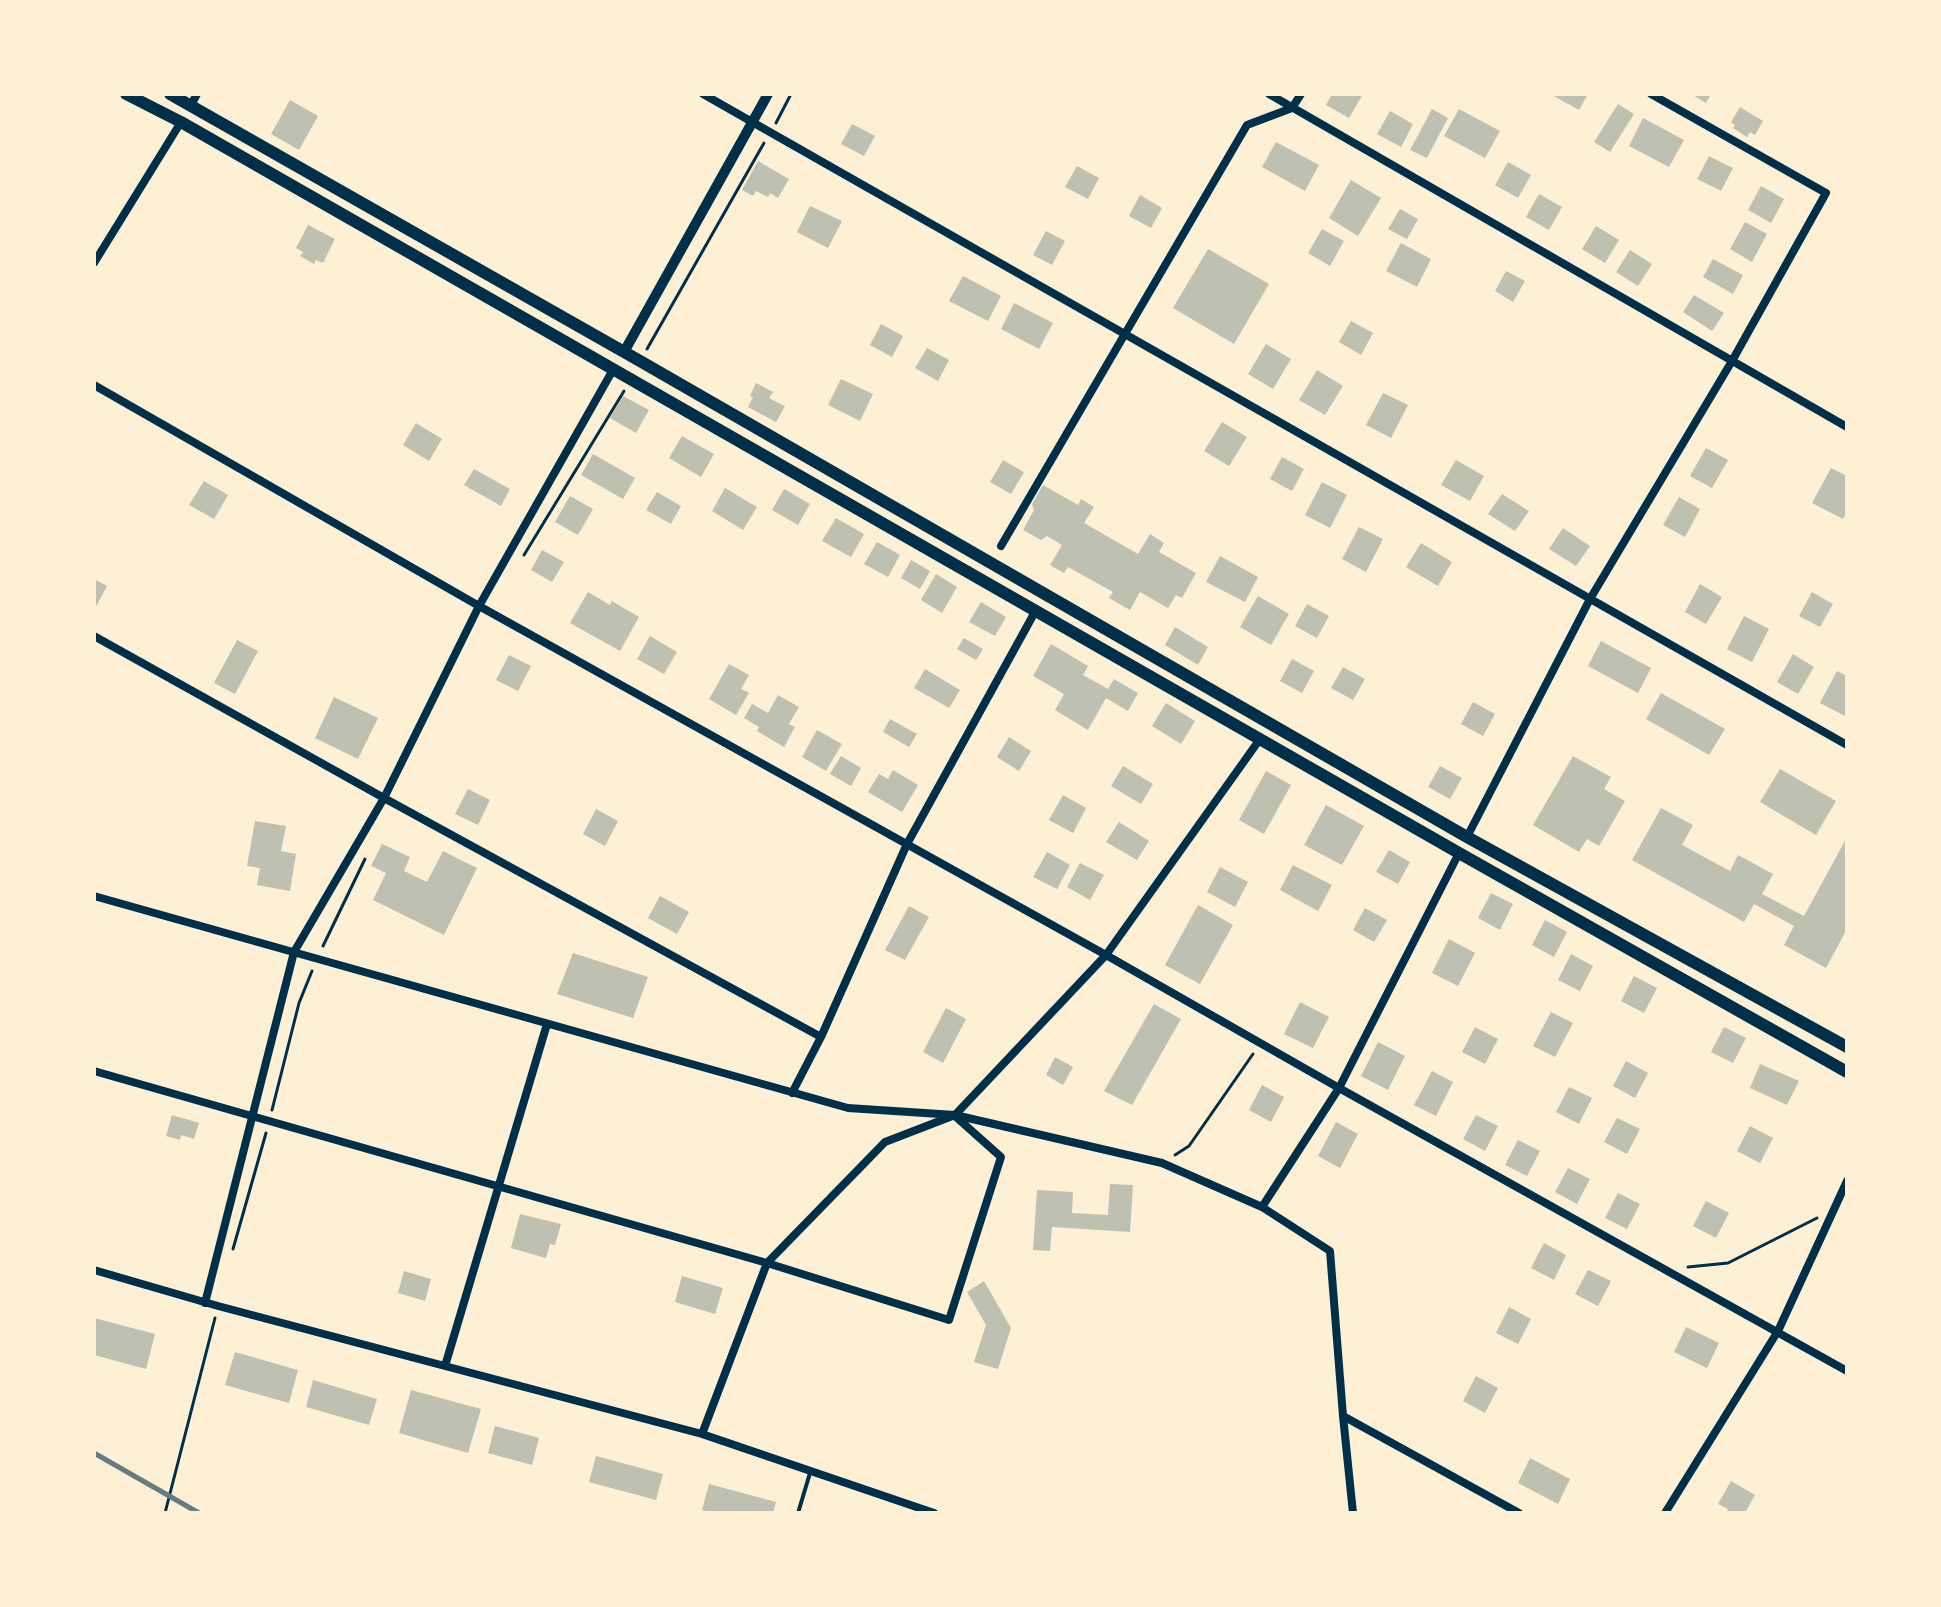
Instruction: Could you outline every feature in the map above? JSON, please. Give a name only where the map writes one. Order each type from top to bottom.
[{"type":"main road","points":[[126,94],[181,122],[614,368],[1847,1072]]},
{"type":"main road","points":[[170,94],[194,99],[624,352],[1271,725],[1847,1047]]},
{"type":"main road","points":[[181,122],[194,99]]},
{"type":"main road","points":[[614,368],[624,352]]},
{"type":"main road","points":[[1036,610],[1045,594]]},
{"type":"main road","points":[[1260,739],[1271,725]]},
{"type":"main road","points":[[1459,853],[1467,837]]},
{"type":"street","points":[[703,94],[1847,745]]},
{"type":"street","points":[[624,352],[768,94]]},
{"type":"street","points":[[1269,94],[1847,427]]},
{"type":"street","points":[[1001,546],[1247,125],[1292,108],[1301,94]]},
{"type":"street","points":[[1467,837],[1590,599],[1732,361],[1826,193],[1651,94]]},
{"type":"street","points":[[94,263],[181,122]]},
{"type":"street","points":[[205,1303],[294,952],[384,798],[479,606],[614,368]]},
{"type":"street","points":[[94,385],[479,606],[1847,1371]]},
{"type":"street","points":[[792,1093],[821,1037],[907,844],[1036,610]]},
{"type":"street","points":[[94,636],[821,1037]]},
{"type":"street","points":[[702,1434],[767,1263],[885,1142],[955,1115],[1106,955],[1260,739]]},
{"type":"street","points":[[1262,1207],[1339,1088],[1459,853]]},
{"type":"street","points":[[94,896],[848,1108],[955,1115],[1162,1163],[1262,1207],[1330,1251],[1353,1513]]},
{"type":"street","points":[[445,1366],[547,1024]]},
{"type":"street","points":[[94,1071],[767,1263],[949,1320],[1001,1157],[955,1115]]},
{"type":"street","points":[[1665,1513],[1778,1331],[1847,1181]]},
{"type":"street","points":[[94,1270],[205,1303],[702,1434],[934,1513]]},
{"type":"street","points":[[1343,1416],[1519,1513]]},
{"type":"lane","points":[[798,1513],[810,1471]]},
{"type":"path","points":[[643,355],[791,94]]},
{"type":"path","points":[[522,560],[626,387]]},
{"type":"path","points":[[233,1251],[299,1003],[365,859]]},
{"type":"path","points":[[1162,1163],[1189,1146],[1260,1043]]},
{"type":"path","points":[[1666,1269],[1728,1263],[1834,1209]]},
{"type":"path","points":[[165,1513],[218,1306]]},
{"type":"building","points":[[1332,94],[1363,94],[1349,118],[1326,105]]},
{"type":"building","points":[[1550,94],[1588,94],[1579,110]]},
{"type":"building","points":[[1691,94],[1711,94],[1706,103]]},
{"type":"building","points":[[290,100],[318,116],[299,150],[271,134]]},
{"type":"building","points":[[1618,104],[1634,114],[1610,152],[1594,142]]},
{"type":"building","points":[[1740,107],[1763,121],[1755,135],[1750,132],[1747,137],[1733,128],[1735,125],[1731,122]]},
{"type":"building","points":[[1432,109],[1448,118],[1427,158],[1410,150]]},
{"type":"building","points":[[1459,109],[1500,131],[1485,158],[1444,136]]},
{"type":"building","points":[[1390,111],[1413,124],[1401,147],[1377,134]]},
{"type":"building","points":[[1643,118],[1684,140],[1669,167],[1629,146]]},
{"type":"building","points":[[852,124],[875,136],[864,156],[841,144]]},
{"type":"building","points":[[1276,142],[1319,165],[1305,191],[1262,167]]},
{"type":"building","points":[[1709,156],[1733,168],[1721,191],[1697,179]]},
{"type":"building","points":[[758,161],[789,179],[778,198],[756,191],[753,196],[742,190]]},
{"type":"building","points":[[1508,162],[1531,175],[1518,198],[1495,185]]},
{"type":"building","points":[[1077,166],[1099,178],[1088,199],[1065,187]]},
{"type":"building","points":[[1351,180],[1381,198],[1358,236],[1329,218]]},
{"type":"building","points":[[1761,186],[1784,199],[1771,223],[1748,210]]},
{"type":"building","points":[[1539,194],[1562,207],[1549,230],[1526,217]]},
{"type":"building","points":[[1140,195],[1162,208],[1151,228],[1129,216]]},
{"type":"building","points":[[810,206],[842,221],[828,248],[797,232]]},
{"type":"building","points":[[1400,209],[1418,219],[1407,239],[1388,229]]},
{"type":"building","points":[[1745,222],[1767,234],[1752,262],[1730,249]]},
{"type":"building","points":[[308,225],[335,239],[323,263],[316,260],[314,264],[300,256],[303,252],[296,248]]},
{"type":"building","points":[[1596,226],[1619,240],[1605,263],[1582,249]]},
{"type":"building","points":[[1322,229],[1344,241],[1330,266],[1308,253]]},
{"type":"building","points":[[1046,231],[1065,241],[1052,265],[1033,255]]},
{"type":"building","points":[[1401,243],[1431,259],[1417,287],[1386,271]]},
{"type":"building","points":[[1208,249],[1269,284],[1234,344],[1173,308]]},
{"type":"building","points":[[1630,250],[1652,264],[1638,286],[1616,272]]},
{"type":"building","points":[[1713,259],[1743,275],[1733,294],[1703,277]]},
{"type":"building","points":[[1506,271],[1525,281],[1513,302],[1495,291]]},
{"type":"building","points":[[963,276],[1001,296],[988,321],[949,301]]},
{"type":"building","points":[[1694,295],[1724,313],[1712,331],[1683,312]]},
{"type":"building","points":[[1014,303],[1053,323],[1039,349],[1001,329]]},
{"type":"building","points":[[1351,321],[1373,333],[1361,355],[1339,342]]},
{"type":"building","points":[[881,324],[903,336],[892,357],[870,345]]},
{"type":"building","points":[[1266,344],[1291,359],[1273,389],[1248,374]]},
{"type":"building","points":[[927,348],[949,360],[938,381],[915,368]]},
{"type":"building","points":[[1317,370],[1343,386],[1325,415],[1299,400]]},
{"type":"building","points":[[841,379],[873,394],[860,421],[828,405]]},
{"type":"building","points":[[756,383],[773,392],[769,398],[785,406],[776,422],[748,407]]},
{"type":"building","points":[[1383,393],[1408,405],[1391,438],[1366,425]]},
{"type":"building","points":[[623,396],[649,410],[636,433],[610,418]]},
{"type":"building","points":[[1222,422],[1247,437],[1229,466],[1204,451]]},
{"type":"building","points":[[416,423],[442,439],[429,461],[403,445]]},
{"type":"building","points":[[682,436],[714,454],[701,477],[669,458]]},
{"type":"building","points":[[1706,448],[1728,460],[1712,488],[1690,476]]},
{"type":"building","points":[[593,454],[635,478],[623,499],[581,475]]},
{"type":"building","points":[[1282,457],[1304,469],[1292,491],[1270,479]]},
{"type":"building","points":[[1003,460],[1024,472],[1011,494],[990,482]]},
{"type":"building","points":[[1456,460],[1484,476],[1470,501],[1441,485]]},
{"type":"building","points":[[1831,468],[1847,476],[1847,512],[1843,519],[1812,503]]},
{"type":"building","points":[[474,469],[510,489],[501,506],[464,485]]},
{"type":"building","points":[[204,481],[228,495],[214,519],[189,505]]},
{"type":"building","points":[[1322,482],[1347,495],[1330,528],[1305,515]]},
{"type":"building","points":[[1043,485],[1078,505],[1081,499],[1094,507],[1084,523],[1138,554],[1150,534],[1164,543],[1159,552],[1196,573],[1182,598],[1176,595],[1168,608],[1140,592],[1130,610],[1109,598],[1113,592],[1068,567],[1064,573],[1050,565],[1062,545],[1047,536],[1041,540],[1023,530]]},
{"type":"building","points":[[725,488],[757,507],[743,530],[712,511]]},
{"type":"building","points":[[784,489],[810,504],[798,525],[772,510]]},
{"type":"building","points":[[657,492],[681,506],[671,524],[646,510]]},
{"type":"building","points":[[1502,494],[1529,511],[1515,531],[1488,514]]},
{"type":"building","points":[[570,496],[593,509],[578,535],[555,522]]},
{"type":"building","points":[[1679,497],[1700,509],[1685,537],[1663,525]]},
{"type":"building","points":[[836,518],[864,534],[851,557],[822,541]]},
{"type":"building","points":[[1359,527],[1383,539],[1366,572],[1342,559]]},
{"type":"building","points":[[1563,528],[1590,546],[1576,566],[1549,549]]},
{"type":"building","points":[[877,542],[900,555],[888,577],[864,564]]},
{"type":"building","points":[[1421,543],[1452,562],[1438,586],[1406,567]]},
{"type":"building","points":[[542,550],[564,562],[552,582],[531,570]]},
{"type":"building","points":[[1220,556],[1258,577],[1245,602],[1206,582]]},
{"type":"building","points":[[911,560],[930,571],[920,589],[901,578]]},
{"type":"building","points":[[936,574],[957,587],[942,613],[921,600]]},
{"type":"building","points":[[94,579],[107,586],[94,610]]},
{"type":"building","points":[[1700,584],[1722,597],[1706,624],[1685,612]]},
{"type":"building","points":[[588,592],[610,605],[612,601],[639,617],[620,651],[570,623]]},
{"type":"building","points":[[1812,592],[1833,604],[1820,627],[1799,616]]},
{"type":"building","points":[[1258,596],[1289,614],[1271,645],[1240,627]]},
{"type":"building","points":[[981,602],[1006,617],[995,636],[969,622]]},
{"type":"building","points":[[1307,604],[1329,616],[1317,638],[1295,626]]},
{"type":"building","points":[[1744,616],[1769,629],[1752,662],[1727,649]]},
{"type":"building","points":[[1175,627],[1208,647],[1198,665],[1165,645]]},
{"type":"building","points":[[650,636],[677,652],[664,674],[637,659]]},
{"type":"building","points":[[964,638],[983,649],[976,660],[957,649]]},
{"type":"building","points":[[237,640],[258,651],[235,694],[214,683]]},
{"type":"building","points":[[1601,641],[1651,668],[1638,693],[1588,666]]},
{"type":"building","points":[[1051,644],[1088,666],[1083,675],[1108,689],[1114,679],[1138,693],[1128,711],[1106,698],[1088,730],[1055,710],[1064,694],[1033,676]]},
{"type":"building","points":[[1793,654],[1814,667],[1798,694],[1777,682]]},
{"type":"building","points":[[509,655],[531,666],[518,691],[496,680]]},
{"type":"building","points":[[1292,659],[1314,671],[1302,693],[1280,681]]},
{"type":"building","points":[[729,664],[749,675],[741,689],[749,693],[736,715],[709,699]]},
{"type":"building","points":[[1343,667],[1365,679],[1353,700],[1331,688]]},
{"type":"building","points":[[925,669],[960,690],[949,708],[914,688]]},
{"type":"building","points":[[1837,671],[1847,676],[1845,716],[1820,703]]},
{"type":"building","points":[[1661,693],[1725,729],[1709,755],[1646,719]]},
{"type":"building","points":[[778,695],[799,707],[789,724],[795,727],[784,747],[757,731],[759,727],[744,718],[752,704],[768,713]]},
{"type":"building","points":[[334,697],[378,718],[358,759],[315,738]]},
{"type":"building","points":[[1473,702],[1495,714],[1483,736],[1461,724]]},
{"type":"building","points":[[1166,703],[1195,721],[1181,744],[1152,726]]},
{"type":"building","points":[[890,719],[917,734],[909,747],[883,732]]},
{"type":"building","points":[[817,730],[842,744],[826,771],[802,757]]},
{"type":"building","points":[[1009,737],[1031,751],[1019,771],[997,757]]},
{"type":"building","points":[[841,756],[861,768],[851,786],[830,774]]},
{"type":"building","points":[[1573,756],[1611,777],[1604,789],[1625,801],[1599,846],[1587,839],[1579,852],[1533,825]]},
{"type":"building","points":[[1123,766],[1153,784],[1141,804],[1111,786]]},
{"type":"building","points":[[1440,766],[1462,778],[1450,799],[1428,787]]},
{"type":"building","points":[[1780,769],[1836,801],[1816,835],[1760,802]]},
{"type":"building","points":[[893,770],[918,785],[902,812],[868,792],[879,774],[888,779]]},
{"type":"building","points":[[1266,771],[1291,785],[1264,834],[1239,820]]},
{"type":"building","points":[[468,789],[490,800],[478,825],[455,814]]},
{"type":"building","points":[[1063,795],[1086,808],[1073,833],[1049,820]]},
{"type":"building","points":[[1326,805],[1364,826],[1342,865],[1304,845]]},
{"type":"building","points":[[1661,808],[1693,825],[1682,845],[1730,871],[1738,855],[1773,874],[1762,894],[1804,916],[1847,837],[1847,929],[1826,968],[1784,945],[1794,926],[1754,904],[1744,922],[1632,860]]},
{"type":"building","points":[[596,809],[618,821],[605,846],[583,834]]},
{"type":"building","points":[[255,821],[286,826],[281,851],[296,854],[290,891],[257,885],[260,868],[247,866]]},
{"type":"building","points":[[1119,822],[1149,841],[1137,860],[1106,842]]},
{"type":"building","points":[[382,844],[410,857],[404,871],[427,882],[443,851],[477,868],[444,935],[373,900],[386,873],[371,866]]},
{"type":"building","points":[[1389,850],[1410,862],[1398,884],[1376,872]]},
{"type":"building","points":[[1047,852],[1070,865],[1057,889],[1033,877]]},
{"type":"building","points":[[1080,863],[1104,875],[1090,900],[1067,887]]},
{"type":"building","points":[[1293,865],[1332,885],[1318,911],[1280,890]]},
{"type":"building","points":[[1220,867],[1248,882],[1235,907],[1207,892]]},
{"type":"building","points":[[1491,893],[1513,904],[1500,930],[1478,918]]},
{"type":"building","points":[[660,896],[689,912],[677,934],[648,918]]},
{"type":"building","points":[[1198,905],[1233,925],[1200,984],[1165,965]]},
{"type":"building","points":[[909,906],[929,917],[905,960],[885,950]]},
{"type":"building","points":[[1365,908],[1387,920],[1374,942],[1353,930]]},
{"type":"building","points":[[1545,920],[1567,932],[1554,957],[1532,945]]},
{"type":"building","points":[[1449,939],[1475,953],[1458,986],[1432,973]]},
{"type":"building","points":[[573,953],[648,977],[633,1018],[557,994]]},
{"type":"building","points":[[1571,954],[1593,966],[1580,991],[1558,980]]},
{"type":"building","points":[[1634,976],[1657,988],[1644,1013],[1621,1001]]},
{"type":"building","points":[[1300,1002],[1329,1017],[1313,1048],[1284,1034]]},
{"type":"building","points":[[1154,1004],[1181,1019],[1132,1105],[1104,1091]]},
{"type":"building","points":[[946,1008],[966,1019],[943,1063],[923,1052]]},
{"type":"building","points":[[1551,1012],[1573,1023],[1555,1057],[1533,1046]]},
{"type":"building","points":[[1475,1027],[1498,1039],[1485,1064],[1462,1052]]},
{"type":"building","points":[[1724,1027],[1746,1038],[1733,1063],[1711,1052]]},
{"type":"building","points":[[1378,1042],[1405,1056],[1388,1090],[1361,1076]]},
{"type":"building","points":[[1055,1057],[1073,1067],[1063,1085],[1046,1075]]},
{"type":"building","points":[[1626,1061],[1648,1073],[1635,1098],[1613,1086]]},
{"type":"building","points":[[1760,1064],[1799,1081],[1787,1105],[1750,1088]]},
{"type":"building","points":[[1432,1071],[1453,1082],[1436,1116],[1414,1105]]},
{"type":"building","points":[[1262,1085],[1284,1097],[1271,1122],[1249,1110]]},
{"type":"building","points":[[1569,1087],[1592,1098],[1579,1124],[1556,1112]]},
{"type":"building","points":[[172,1115],[199,1123],[194,1139],[181,1135],[180,1140],[166,1136]]},
{"type":"building","points":[[1476,1115],[1498,1126],[1485,1151],[1463,1139]]},
{"type":"building","points":[[1617,1118],[1640,1129],[1627,1154],[1604,1142]]},
{"type":"building","points":[[1336,1122],[1358,1134],[1340,1168],[1318,1156]]},
{"type":"building","points":[[1750,1126],[1773,1138],[1760,1163],[1737,1151]]},
{"type":"building","points":[[1518,1140],[1540,1151],[1527,1176],[1505,1165]]},
{"type":"building","points":[[1568,1168],[1590,1179],[1577,1204],[1555,1192]]},
{"type":"building","points":[[1110,1184],[1133,1185],[1130,1232],[1052,1227],[1050,1251],[1033,1250],[1037,1190],[1073,1192],[1072,1213],[1108,1215]]},
{"type":"building","points":[[1618,1193],[1640,1204],[1627,1229],[1605,1218]]},
{"type":"building","points":[[1706,1201],[1729,1213],[1716,1238],[1693,1226]]},
{"type":"building","points":[[520,1214],[561,1224],[555,1245],[550,1244],[546,1258],[511,1248]]},
{"type":"building","points":[[1544,1243],[1566,1255],[1554,1280],[1531,1268]]},
{"type":"building","points":[[1588,1270],[1611,1281],[1598,1306],[1575,1294]]},
{"type":"building","points":[[404,1271],[431,1279],[425,1301],[398,1293]]},
{"type":"building","points":[[682,1276],[723,1288],[715,1314],[675,1302]]},
{"type":"building","points":[[984,1281],[1011,1328],[998,1369],[974,1362],[986,1325],[967,1292]]},
{"type":"building","points":[[1509,1307],[1531,1319],[1518,1344],[1496,1333]]},
{"type":"building","points":[[94,1318],[155,1334],[146,1369],[94,1355]]},
{"type":"building","points":[[1686,1327],[1719,1343],[1707,1368],[1674,1352]]},
{"type":"building","points":[[235,1352],[298,1370],[289,1403],[225,1385]]},
{"type":"building","points":[[1476,1376],[1498,1388],[1485,1413],[1463,1401]]},
{"type":"building","points":[[313,1380],[377,1399],[369,1425],[306,1407]]},
{"type":"building","points":[[411,1390],[481,1409],[468,1453],[399,1433]]},
{"type":"building","points":[[495,1426],[539,1438],[532,1465],[488,1453]]},
{"type":"building","points":[[596,1456],[663,1474],[656,1500],[589,1482]]},
{"type":"building","points":[[1530,1458],[1570,1479],[1558,1504],[1518,1483]]},
{"type":"building","points":[[1731,1481],[1755,1495],[1745,1513],[1726,1513],[1728,1509],[1718,1504]]},
{"type":"building","points":[[709,1484],[776,1502],[773,1513],[712,1513],[702,1510]]},
{"type":"railway","points":[[94,1453],[199,1513]]}]
